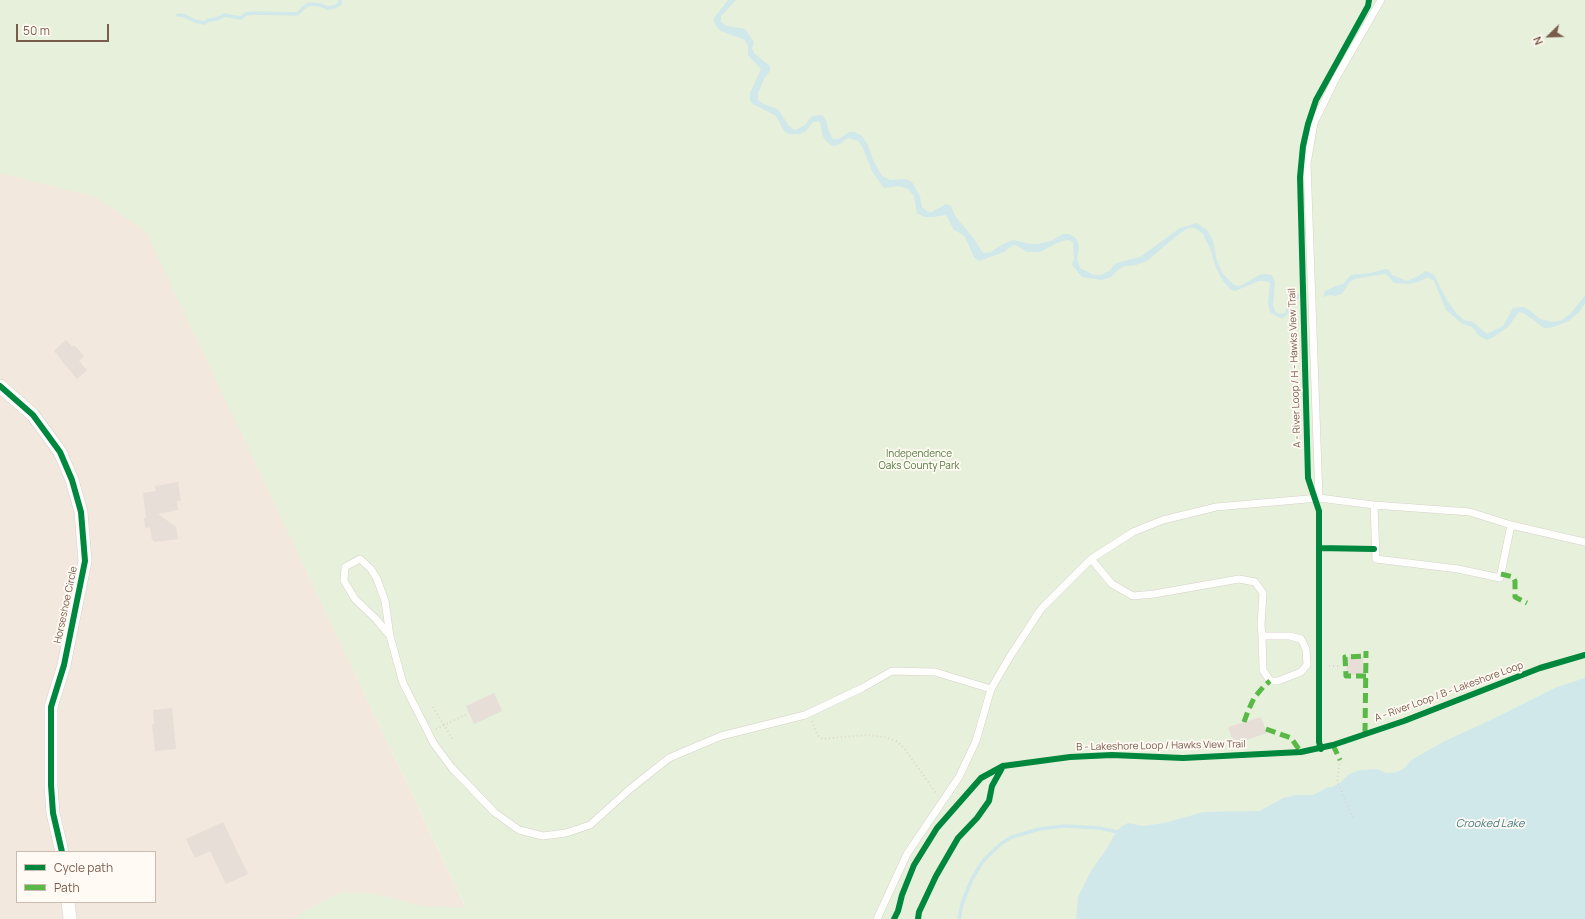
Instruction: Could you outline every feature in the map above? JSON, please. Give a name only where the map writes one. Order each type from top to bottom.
[{"type":"street","name":"Horseshoe Circle","points":[[0,386],[33,415],[60,452],[72,480],[81,512],[85,561],[64,665],[51,707],[51,785],[53,813],[62,851]]},
{"type":"street","points":[[68,903],[70,919]]},
{"type":"lane","points":[[1318,498],[1307,164],[1314,123],[1336,78],[1380,0]]},
{"type":"lane","points":[[878,919],[908,854],[959,776],[976,741],[991,689],[1041,609],[1091,559],[1133,532],[1163,520],[1216,507],[1318,498],[1374,505],[1470,512],[1511,525],[1585,542]]},
{"type":"lane","points":[[1374,505],[1376,559],[1458,570],[1500,578],[1511,525]]},
{"type":"lane","points":[[390,636],[355,599],[344,581],[345,567],[360,559],[371,569],[377,579],[385,600],[390,636],[403,683],[428,734],[452,768],[494,812],[519,830],[543,836],[566,833],[590,825],[630,789],[669,758],[721,736],[808,714],[862,688],[892,671],[935,672],[991,689]]},
{"type":"lane","points":[[1091,559],[1112,584],[1133,596],[1154,594],[1239,579],[1255,582],[1263,593],[1262,636],[1263,670],[1270,681],[1278,681],[1301,672],[1307,665],[1306,650],[1300,639],[1290,636],[1262,636]]},
{"type":"path","points":[[1329,666],[1340,666]]},
{"type":"path","points":[[433,707],[453,740]]},
{"type":"path","points":[[428,734],[467,714]]},
{"type":"path","points":[[808,714],[817,735],[823,739],[866,736],[884,737],[896,741],[904,748],[939,796]]},
{"type":"path","points":[[1340,760],[1337,781],[1353,817]]},
{"type":"shaded area","points":[[0,0],[37,0],[471,919],[0,919]]},
{"type":"green space","name":"Independence Oaks County Park","points":[[0,0],[1585,0],[1585,919],[294,919],[320,902],[342,892],[375,894],[422,906],[466,908],[146,232],[96,197],[0,173]]},
{"type":"water","points":[[728,0],[736,0],[721,16],[721,22],[727,26],[745,29],[754,42],[752,49],[755,54],[770,66],[770,71],[764,79],[758,93],[758,100],[763,104],[778,109],[789,126],[795,130],[805,125],[812,116],[822,115],[826,120],[829,132],[833,139],[839,139],[849,132],[854,132],[861,135],[868,145],[873,160],[882,176],[890,180],[906,179],[912,182],[920,197],[922,207],[928,212],[932,212],[946,204],[951,206],[955,216],[974,239],[983,253],[991,252],[1003,244],[1013,240],[1037,244],[1051,241],[1063,234],[1069,234],[1076,238],[1078,243],[1079,247],[1077,259],[1080,268],[1094,275],[1101,275],[1109,271],[1115,264],[1140,257],[1180,228],[1197,223],[1207,230],[1213,241],[1217,261],[1223,274],[1234,285],[1242,285],[1259,275],[1272,275],[1275,283],[1273,305],[1275,311],[1279,314],[1285,313],[1291,297],[1299,294],[1299,298],[1293,301],[1289,313],[1282,319],[1270,312],[1268,303],[1270,283],[1266,281],[1259,281],[1235,291],[1230,289],[1223,281],[1216,268],[1210,248],[1203,234],[1194,228],[1189,228],[1180,233],[1147,261],[1136,265],[1125,266],[1119,269],[1111,277],[1102,280],[1082,277],[1072,265],[1074,259],[1073,242],[1068,240],[1059,242],[1040,252],[1027,252],[1018,246],[1013,245],[1004,252],[979,261],[974,257],[965,237],[954,230],[946,215],[925,217],[917,213],[914,196],[908,189],[899,186],[884,188],[872,171],[863,148],[858,141],[848,138],[838,145],[832,146],[825,140],[822,134],[821,124],[818,121],[813,122],[806,131],[800,134],[789,134],[784,131],[776,116],[750,101],[750,93],[761,69],[748,55],[748,46],[745,40],[721,31],[716,26],[714,21],[714,18]]},
{"type":"water","points":[[1386,269],[1389,270],[1392,275],[1407,281],[1427,271],[1434,275],[1448,302],[1457,314],[1464,320],[1473,322],[1487,334],[1503,326],[1513,308],[1523,307],[1528,309],[1540,319],[1553,322],[1562,320],[1570,314],[1585,296],[1585,303],[1579,312],[1569,321],[1550,328],[1544,328],[1524,313],[1519,312],[1508,327],[1487,340],[1479,336],[1472,327],[1461,323],[1446,310],[1434,281],[1428,277],[1418,282],[1409,284],[1394,283],[1385,274],[1354,279],[1349,283],[1342,294],[1324,297],[1324,292],[1343,284],[1351,275],[1370,273]]},
{"type":"water","name":"Crooked Lake","points":[[1585,678],[1585,919],[1076,919],[1078,897],[1092,869],[1104,853],[1117,831],[1128,823],[1143,826],[1164,823],[1204,812],[1260,811],[1283,798],[1297,795],[1313,795],[1340,783],[1349,774],[1361,770],[1377,769],[1386,773],[1397,772],[1405,768],[1411,760],[1445,741],[1557,687]]},
{"type":"building","points":[[66,340],[72,347],[74,345],[84,356],[79,361],[87,370],[77,379],[54,351]]},
{"type":"building","points":[[178,482],[181,501],[177,501],[178,510],[158,514],[176,527],[178,539],[154,542],[152,540],[150,527],[145,528],[144,518],[146,518],[143,493],[156,491],[155,486]]},
{"type":"building","points":[[1346,657],[1363,657],[1363,675],[1347,675]]},
{"type":"building","points":[[494,693],[502,711],[474,724],[466,706]]},
{"type":"building","points":[[172,708],[176,749],[155,751],[152,725],[154,724],[153,710]]},
{"type":"building","points":[[1261,717],[1267,733],[1234,744],[1228,727]]},
{"type":"building","points":[[223,822],[248,874],[226,884],[210,851],[195,858],[186,839]]},
{"type":"waterway","points":[[178,15],[204,23],[224,15],[241,18],[246,14],[255,13],[297,14],[307,5],[321,5],[327,8],[334,7],[340,4],[340,0]]},
{"type":"waterway","points":[[959,919],[962,904],[971,881],[981,864],[1002,843],[1012,837],[1039,829],[1064,826],[1100,828],[1117,832]]},
{"type":"marked path","points":[[1501,574],[1513,577],[1515,581],[1515,597],[1527,603]]},
{"type":"marked path","points":[[1365,733],[1366,651]]},
{"type":"marked path","points":[[1366,656],[1345,657],[1346,676],[1366,676]]},
{"type":"marked path","points":[[1244,722],[1254,698],[1270,681]]},
{"type":"marked path","points":[[1266,729],[1291,738],[1301,752]]},
{"type":"marked path","points":[[1333,745],[1340,760]]},
{"type":"cycle path","name":"A - River Loop / H - Hawks View Trail","points":[[1321,749],[1319,742],[1319,511],[1308,478],[1300,177],[1303,146],[1316,100],[1368,6],[1369,0]]},
{"type":"cycle path","points":[[0,386],[33,415],[60,452],[72,480],[81,512],[85,561],[64,665],[51,707],[51,785],[53,813],[62,851]]},
{"type":"cycle path","points":[[1319,548],[1374,549]]},
{"type":"cycle path","name":"A - River Loop / B - Lakeshore Loop","points":[[894,919],[914,865],[937,828],[981,778],[1003,766],[1070,757],[1112,755],[1183,758],[1301,752],[1333,745],[1404,721],[1540,668],[1585,655]]},
{"type":"cycle path","points":[[918,919],[919,912],[936,876],[958,838],[977,818],[989,801],[992,786],[1003,766]]}]
